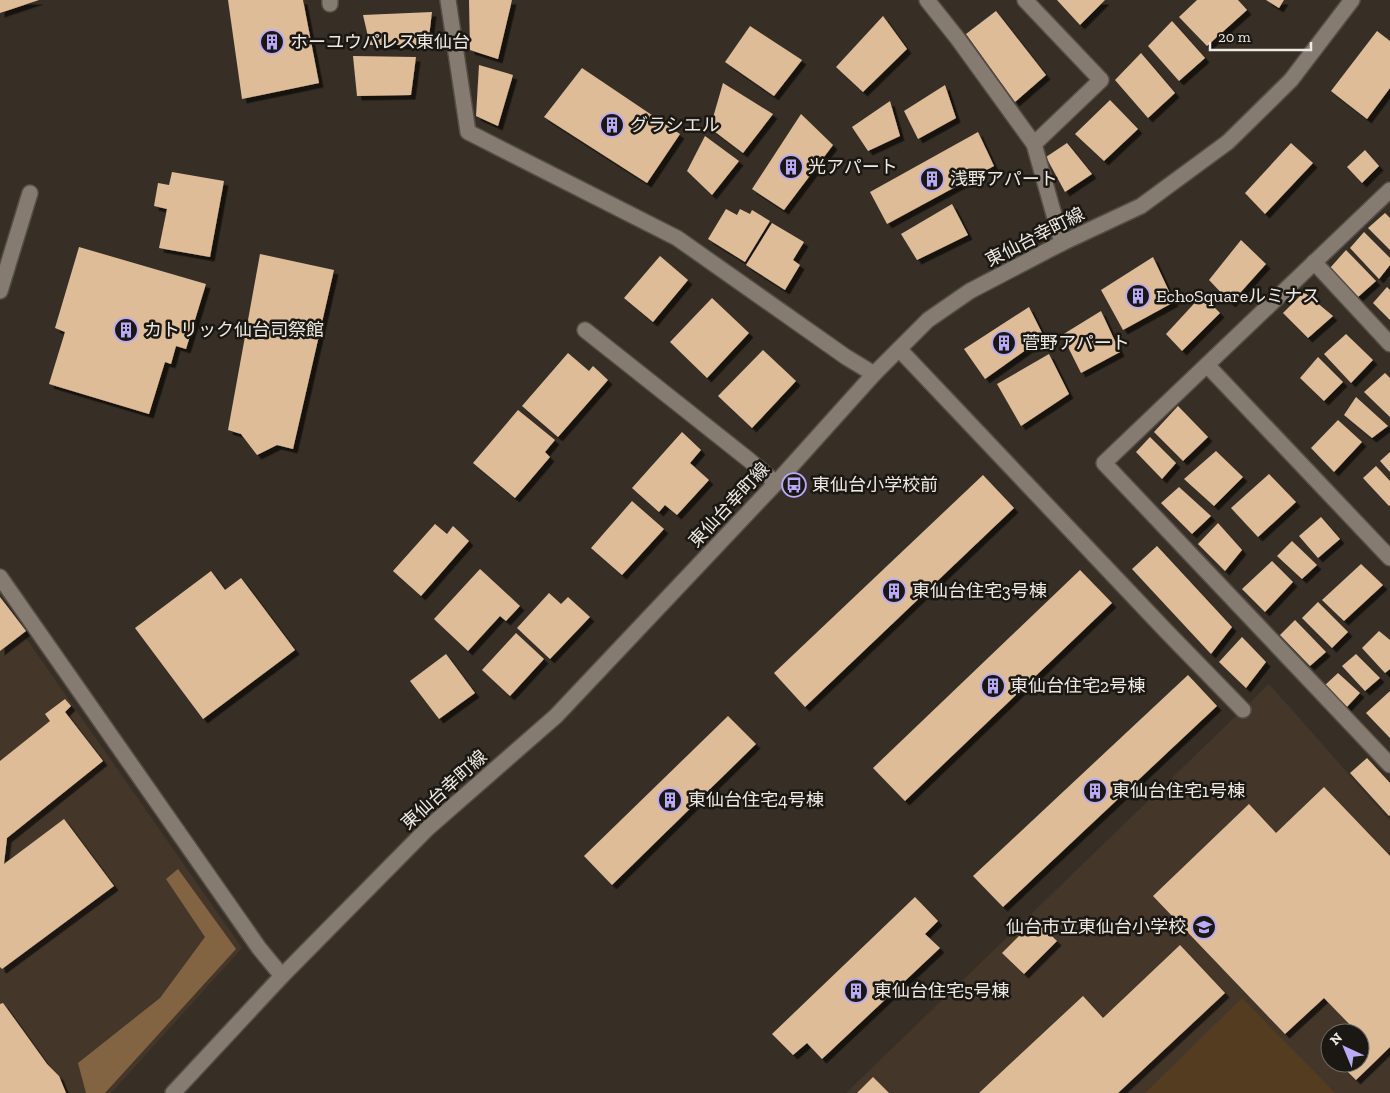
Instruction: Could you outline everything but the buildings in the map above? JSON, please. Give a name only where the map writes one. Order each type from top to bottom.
[{"type":"street","points":[[448,0],[468,132],[677,238],[846,357],[874,374]]},
{"type":"street","points":[[927,0],[958,39],[1034,144],[1062,243]]},
{"type":"street","points":[[1024,0],[1101,80],[1034,144]]},
{"type":"street","name":"東仙台幸町線","points":[[173,1093],[282,976],[428,828],[556,716],[776,483],[874,374],[928,320],[970,291],[1062,243],[1142,206],[1228,142],[1291,80],[1352,0]]},
{"type":"street","points":[[1390,190],[1104,463],[1390,765]]},
{"type":"street","points":[[0,291],[30,193]]},
{"type":"street","points":[[1314,262],[1390,344]]},
{"type":"street","points":[[585,330],[776,483]]},
{"type":"street","points":[[899,349],[1242,710]]},
{"type":"street","points":[[1207,365],[1390,558]]},
{"type":"street","points":[[0,577],[259,948],[282,976]]},
{"type":"shaded area","points":[[0,601],[242,948],[111,1093],[0,1093]]},
{"type":"shaded area","name":"仙台市立東仙台小学校","points":[[1269,684],[1390,821],[1390,1093],[846,1093]]},
{"type":"shaded area","points":[[178,869],[236,949],[105,1093],[86,1093],[78,1063],[160,998],[205,937],[166,879]]},
{"type":"shaded area","points":[[1242,998],[1335,1093],[1145,1093]]},
{"type":"place","name":"ホーユウパレス東仙台","points":[[272,42]]},
{"type":"place","name":"グラシエル","points":[[612,125]]},
{"type":"place","name":"光アパート","points":[[791,167]]},
{"type":"place","name":"浅野アパート","points":[[932,179]]},
{"type":"place","name":"EchoSquareルミナス","points":[[1138,296]]},
{"type":"place","name":"カトリック仙台司祭館","points":[[126,330]]},
{"type":"place","name":"菅野アパート","points":[[1004,343]]},
{"type":"place","name":"東仙台小学校前","points":[[794,485]]},
{"type":"place","name":"東仙台住宅3号棟","points":[[894,591]]},
{"type":"place","name":"東仙台住宅2号棟","points":[[993,686]]},
{"type":"place","name":"東仙台住宅1号棟","points":[[1095,791]]},
{"type":"place","name":"東仙台住宅4号棟","points":[[670,800]]},
{"type":"place","name":"仙台市立東仙台小学校","points":[[1204,927]]},
{"type":"place","name":"東仙台住宅5号棟","points":[[856,991]]}]
